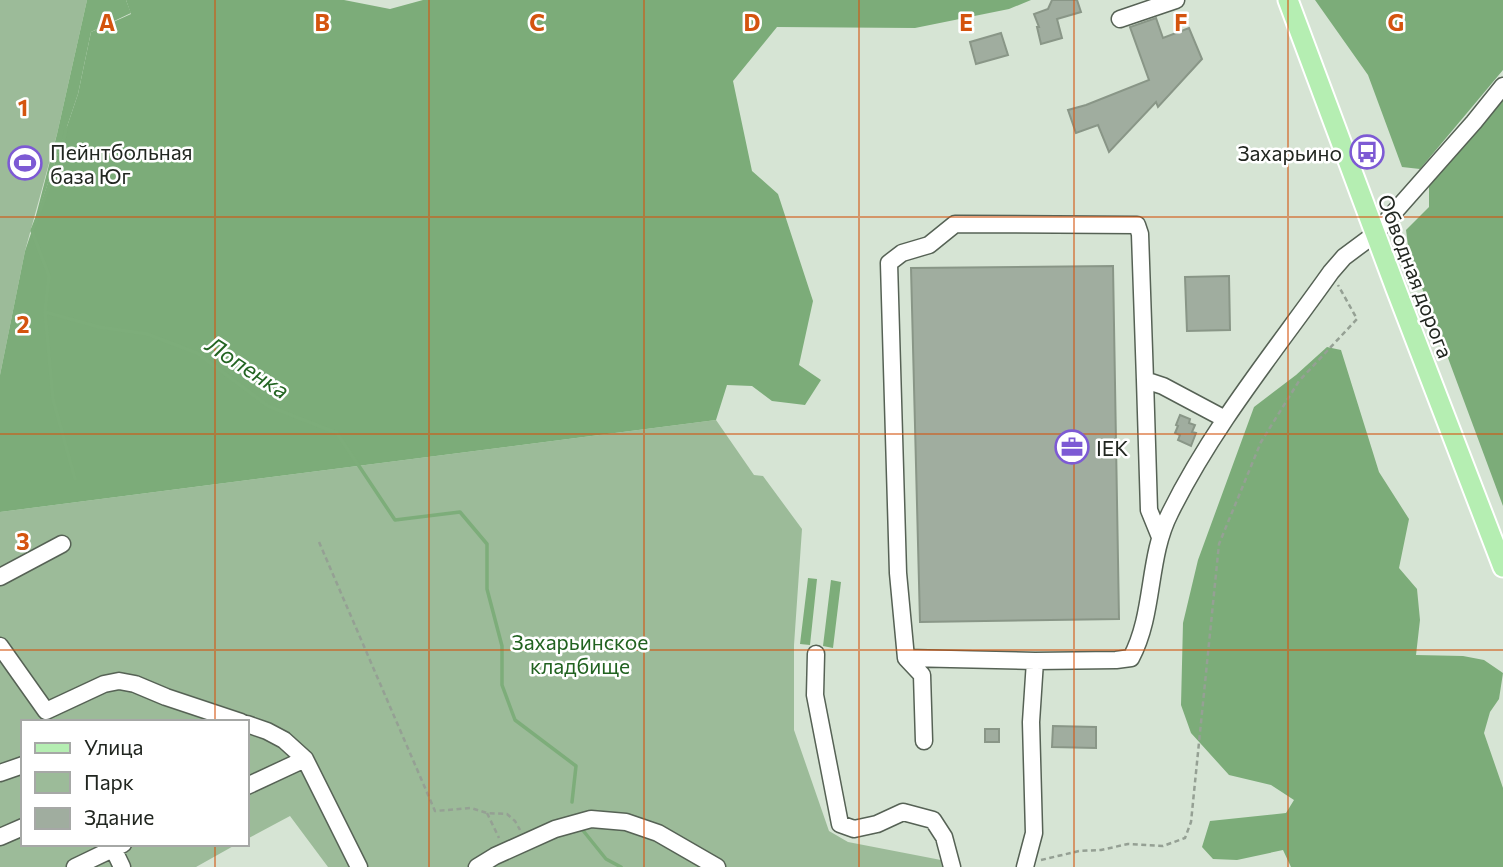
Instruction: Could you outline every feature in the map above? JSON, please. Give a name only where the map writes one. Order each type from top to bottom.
[{"type":"main road","name":"Обводная дорога","points":[[1288,0],[1503,567]]},
{"type":"street","points":[[1120,19],[1176,0]]},
{"type":"street","points":[[906,658],[1035,661],[1131,658],[1137,648],[1160,537],[1169,514],[1225,419],[1331,272],[1344,257],[1376,234],[1503,86]]},
{"type":"street","points":[[924,741],[922,674],[906,658],[898,573],[889,263],[902,253],[929,244],[955,224],[1137,225],[1140,234],[1149,510],[1160,537]]},
{"type":"street","points":[[1145,380],[1163,386],[1225,419]]},
{"type":"street","points":[[0,577],[62,544]]},
{"type":"street","points":[[0,646],[49,716],[104,684],[119,681],[135,684],[235,720]]},
{"type":"street","points":[[816,654],[816,695],[840,824],[854,829],[877,824],[903,813],[933,820],[944,838],[952,867]]},
{"type":"street","points":[[1026,865],[1034,834],[1031,722],[1035,661]]},
{"type":"street","points":[[248,724],[267,730],[284,740],[305,758],[359,867]]},
{"type":"street","points":[[248,786],[305,758]]},
{"type":"street","points":[[0,773],[21,766]]},
{"type":"street","points":[[477,867],[555,829],[591,819],[626,822],[659,833],[717,867]]},
{"type":"street","points":[[0,837],[21,828]]},
{"type":"street","points":[[75,867],[116,846],[122,867]]},
{"type":"path","points":[[1026,865],[1079,850],[1101,850],[1128,845],[1163,846],[1185,838],[1191,822],[1219,544],[1261,442],[1299,381],[1357,319],[1331,272]]},
{"type":"path","points":[[319,542],[436,811],[471,808],[487,813],[507,814],[515,821],[526,842]]},
{"type":"path","points":[[487,813],[505,852]]},
{"type":"green space","name":"Пейнтбольная база Юг","points":[[0,0],[87,0],[57,134],[25,251],[0,375]]},
{"type":"green space","name":"Захарьинское кладбище","points":[[716,420],[754,475],[763,476],[802,529],[794,645],[794,730],[829,831],[848,842],[941,860],[942,867],[328,867],[290,816],[248,838],[248,720],[21,720],[21,846],[233,846],[196,867],[0,867],[0,512]]},
{"type":"shaded area","points":[[87,0],[126,0],[131,13],[91,32],[78,94],[32,231],[57,134]]},
{"type":"shaded area","points":[[126,0],[344,0],[390,9],[423,0],[1031,0],[1009,9],[915,28],[777,27],[733,81],[752,171],[778,194],[813,301],[799,365],[821,380],[805,405],[772,401],[752,386],[727,385],[716,420],[0,512],[0,375],[25,251],[78,94],[91,32],[131,14]]},
{"type":"shaded area","points":[[1315,0],[1503,0],[1503,70],[1420,169],[1402,167],[1368,75]]},
{"type":"shaded area","points":[[1503,97],[1503,506],[1409,253],[1406,230],[1429,207],[1429,184]]},
{"type":"shaded area","points":[[1327,347],[1341,350],[1379,472],[1409,519],[1399,568],[1417,589],[1420,620],[1416,655],[1463,656],[1484,660],[1503,673],[1499,699],[1490,712],[1484,733],[1503,788],[1503,867],[1291,867],[1283,850],[1237,860],[1213,859],[1202,847],[1210,821],[1286,813],[1294,800],[1271,785],[1229,775],[1191,733],[1181,705],[1183,623],[1198,560],[1254,407]]},
{"type":"shaded area","points":[[808,578],[817,579],[810,645],[800,644]]},
{"type":"shaded area","points":[[831,580],[841,582],[833,648],[823,646]]},
{"type":"building","points":[[1052,0],[1077,0],[1081,12],[1057,19],[1062,38],[1041,44],[1034,14],[1048,9]]},
{"type":"building","points":[[1156,18],[1163,38],[1189,28],[1202,59],[1158,107],[1156,102],[1109,152],[1098,125],[1076,133],[1068,110],[1149,80],[1130,27]]},
{"type":"building","points":[[1001,33],[1008,55],[976,64],[970,42]]},
{"type":"building","points":[[1113,266],[1119,619],[920,622],[911,268]]},
{"type":"building","points":[[1229,276],[1230,330],[1187,331],[1185,277]]},
{"type":"building","points":[[1180,415],[1190,419],[1189,423],[1195,425],[1192,432],[1196,433],[1191,446],[1178,440],[1180,435],[1175,433]]},
{"type":"building","points":[[1053,726],[1096,727],[1096,748],[1052,747]]},
{"type":"building","points":[[985,729],[999,729],[999,742],[985,742]]},
{"type":"waterway","name":"Лопенка","points":[[66,129],[60,159],[32,231],[49,276],[45,312],[53,399],[75,479]]},
{"type":"waterway","name":"Лопенка","points":[[45,312],[99,327],[147,334],[197,353],[268,406],[337,433],[395,520],[460,512],[487,544],[487,589],[502,646],[502,685],[515,720],[576,766],[572,802]]},
{"type":"waterway","name":"Лопенка","points":[[581,828],[606,859],[621,867]]},
{"type":"place","name":"Захарьино","points":[[1367,152]]},
{"type":"place","name":"Пейнтбольная база Юг","points":[[25,163]]},
{"type":"place","name":"IEK","points":[[1072,447]]}]
